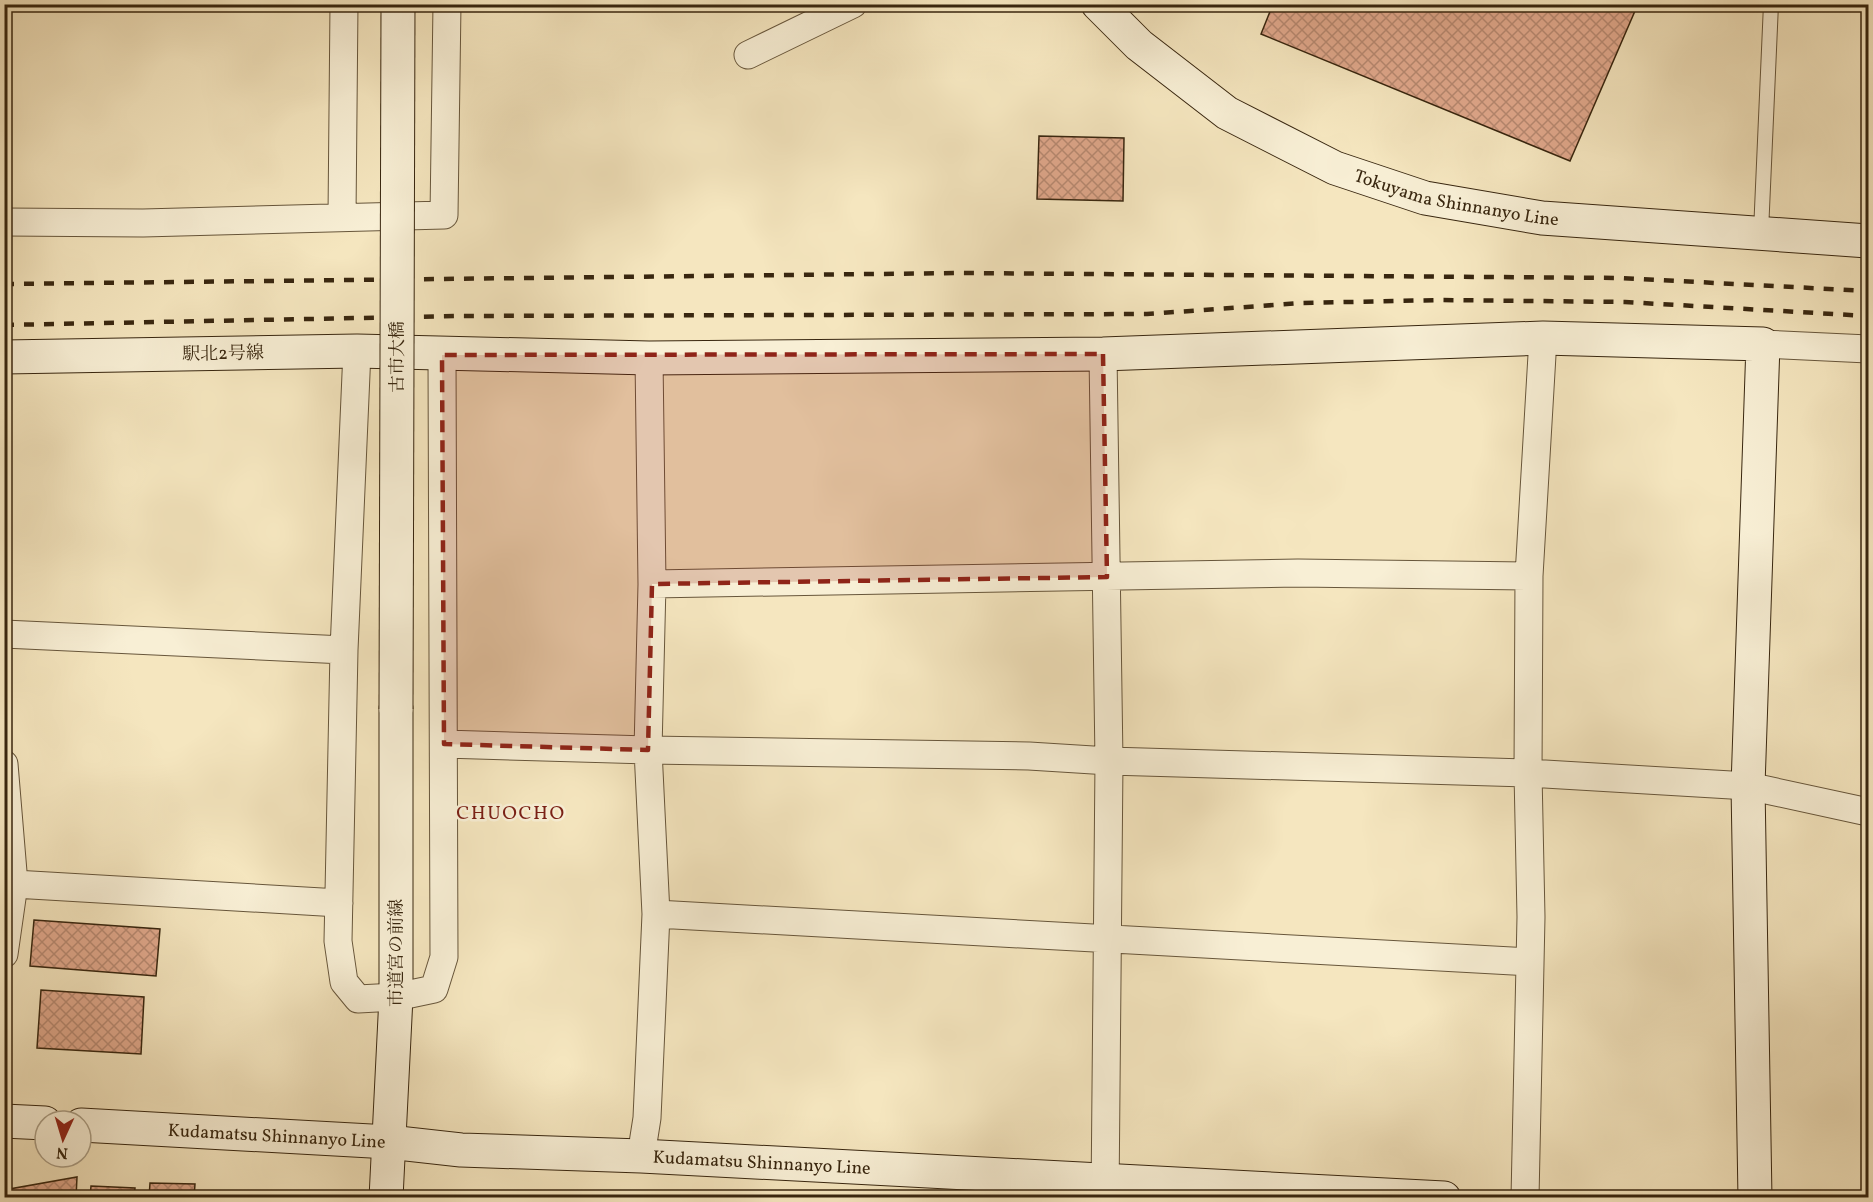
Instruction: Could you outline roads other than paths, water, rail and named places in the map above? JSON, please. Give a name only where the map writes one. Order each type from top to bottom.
[{"type":"street","points":[[342,216],[344,4]]},
{"type":"street","name":"古市大橋","points":[[396,709],[398,4]]},
{"type":"street","points":[[4,222],[143,223],[444,214],[447,4]]},
{"type":"street","points":[[748,55],[853,4]]},
{"type":"street","name":"Tokuyama Shinnanyo Line","points":[[1098,4],[1139,45],[1227,113],[1346,172],[1425,198],[1542,218],[1869,241]]},
{"type":"street","points":[[1525,1197],[1530,962],[1529,576],[1543,338]]},
{"type":"street","name":"駅北2号線","points":[[4,357],[357,351],[442,355],[649,358],[1103,354],[1543,338],[1762,344]]},
{"type":"street","points":[[1755,1197],[1748,786],[1762,344],[1869,350]]},
{"type":"street","points":[[357,351],[344,650],[338,941],[344,982],[358,999],[396,997],[434,988],[444,957],[442,355]]},
{"type":"street","points":[[1103,354],[1109,761],[1105,1189]]},
{"type":"street","points":[[641,1155],[647,1118],[656,914],[648,750],[652,584],[649,358]]},
{"type":"street","points":[[652,584],[1299,573],[1529,576]]},
{"type":"street","points":[[4,634],[344,650]]},
{"type":"street","name":"市道宮の前線","points":[[386,1197],[396,997],[396,709]]},
{"type":"street","points":[[444,744],[648,750],[1029,756],[1109,761],[1528,773],[1748,786],[1869,812]]},
{"type":"street","points":[[4,764],[14,884],[4,954]]},
{"type":"street","points":[[14,884],[339,903]]},
{"type":"street","points":[[656,914],[1108,941],[1530,962]]},
{"type":"street","points":[[4,1121],[33,1123]]},
{"type":"street","name":"Kudamatsu Shinnanyo Line","points":[[93,1126],[389,1142],[461,1150],[641,1155],[1105,1189],[1444,1197]]},
{"type":"lane","points":[[1761,232],[1771,4]]},
{"type":"railway","points":[[4,284],[961,273],[1621,278],[1868,291]]},
{"type":"railway","points":[[4,325],[460,316],[1147,314],[1302,303],[1442,300],[1625,302],[1868,316]]},
{"type":"district","name":"CHUOCHO","points":[[511,812]]}]
